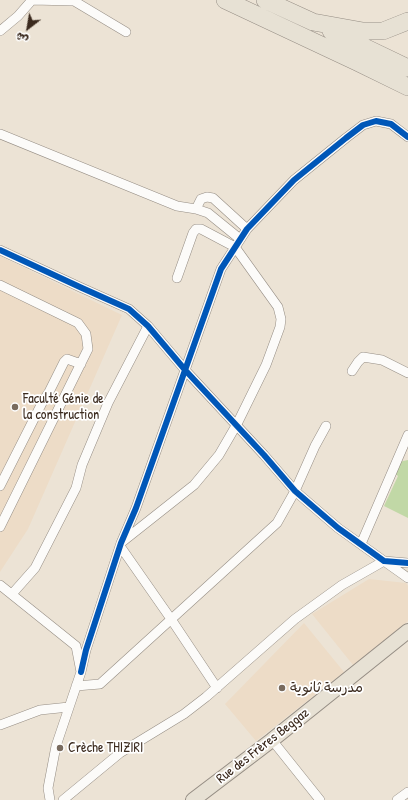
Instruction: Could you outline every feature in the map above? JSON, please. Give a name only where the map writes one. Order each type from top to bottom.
[{"type":"highway","points":[[225,0],[408,87]]},
{"type":"highway","points":[[265,0],[408,68]]},
{"type":"highway","points":[[313,22],[363,30],[384,31],[408,22]]},
{"type":"main road","name":"Rue des Frères Beggaz","points":[[193,800],[272,740],[408,631]]},
{"type":"street","points":[[0,31],[18,16],[32,0],[74,1],[126,32]]},
{"type":"street","points":[[50,800],[48,788],[56,746],[65,716],[70,707],[86,650],[120,544],[136,508],[186,370],[193,344],[221,269],[247,229],[294,180],[363,125],[376,121],[391,124],[408,137]]},
{"type":"street","points":[[0,134],[177,206],[196,209],[208,213],[240,239]]},
{"type":"street","points":[[196,209],[201,199],[208,197],[213,198],[247,229]]},
{"type":"street","points":[[120,544],[194,486],[219,455],[266,365],[280,328],[281,320],[278,307],[234,247],[201,229],[196,229],[193,233],[177,278]]},
{"type":"street","points":[[0,250],[129,309],[148,326],[295,491],[338,528],[408,578]]},
{"type":"street","points":[[0,285],[78,323],[86,334],[88,348],[0,527]]},
{"type":"street","points":[[12,594],[35,568],[76,488],[82,465],[108,403],[148,326]]},
{"type":"street","points":[[352,371],[363,357],[382,360],[408,373]]},
{"type":"street","points":[[0,486],[64,362],[67,359],[81,364]]},
{"type":"street","points":[[76,686],[100,684],[161,631],[171,619],[277,523],[295,491],[315,446],[326,426]]},
{"type":"street","points":[[361,544],[408,435]]},
{"type":"street","points":[[120,544],[217,688]]},
{"type":"street","points":[[63,800],[120,752],[184,714],[217,688],[295,619],[342,585],[384,561],[408,563]]},
{"type":"street","points":[[0,585],[76,646],[80,672]]},
{"type":"street","points":[[0,725],[40,710],[70,707]]},
{"type":"street","points":[[272,740],[320,800]]},
{"type":"street","points":[[397,800],[408,792]]},
{"type":"shaded area","points":[[0,256],[122,315],[28,529],[0,572]]},
{"type":"shaded area","points":[[369,579],[406,583],[408,586],[408,621],[391,637],[353,665],[312,614]]},
{"type":"shaded area","name":"مدرسة ثانوية","points":[[304,623],[344,672],[256,741],[225,704]]},
{"type":"green space","points":[[408,460],[408,518],[384,506],[398,476],[393,472],[398,462]]},
{"type":"cycle path","points":[[81,672],[86,650],[121,543],[136,508],[221,269],[247,229],[294,180],[363,125],[376,121],[391,124],[408,137]]},
{"type":"cycle path","points":[[0,250],[129,309],[148,326],[186,371],[264,455],[295,491],[338,528],[384,561],[408,563]]},
{"type":"place","name":"Faculté Génie de la construction","points":[[15,407]]},
{"type":"place","name":"مدرسة ثانوية","points":[[282,688]]},
{"type":"place","name":"Crèche THIZIRI","points":[[60,748]]}]
